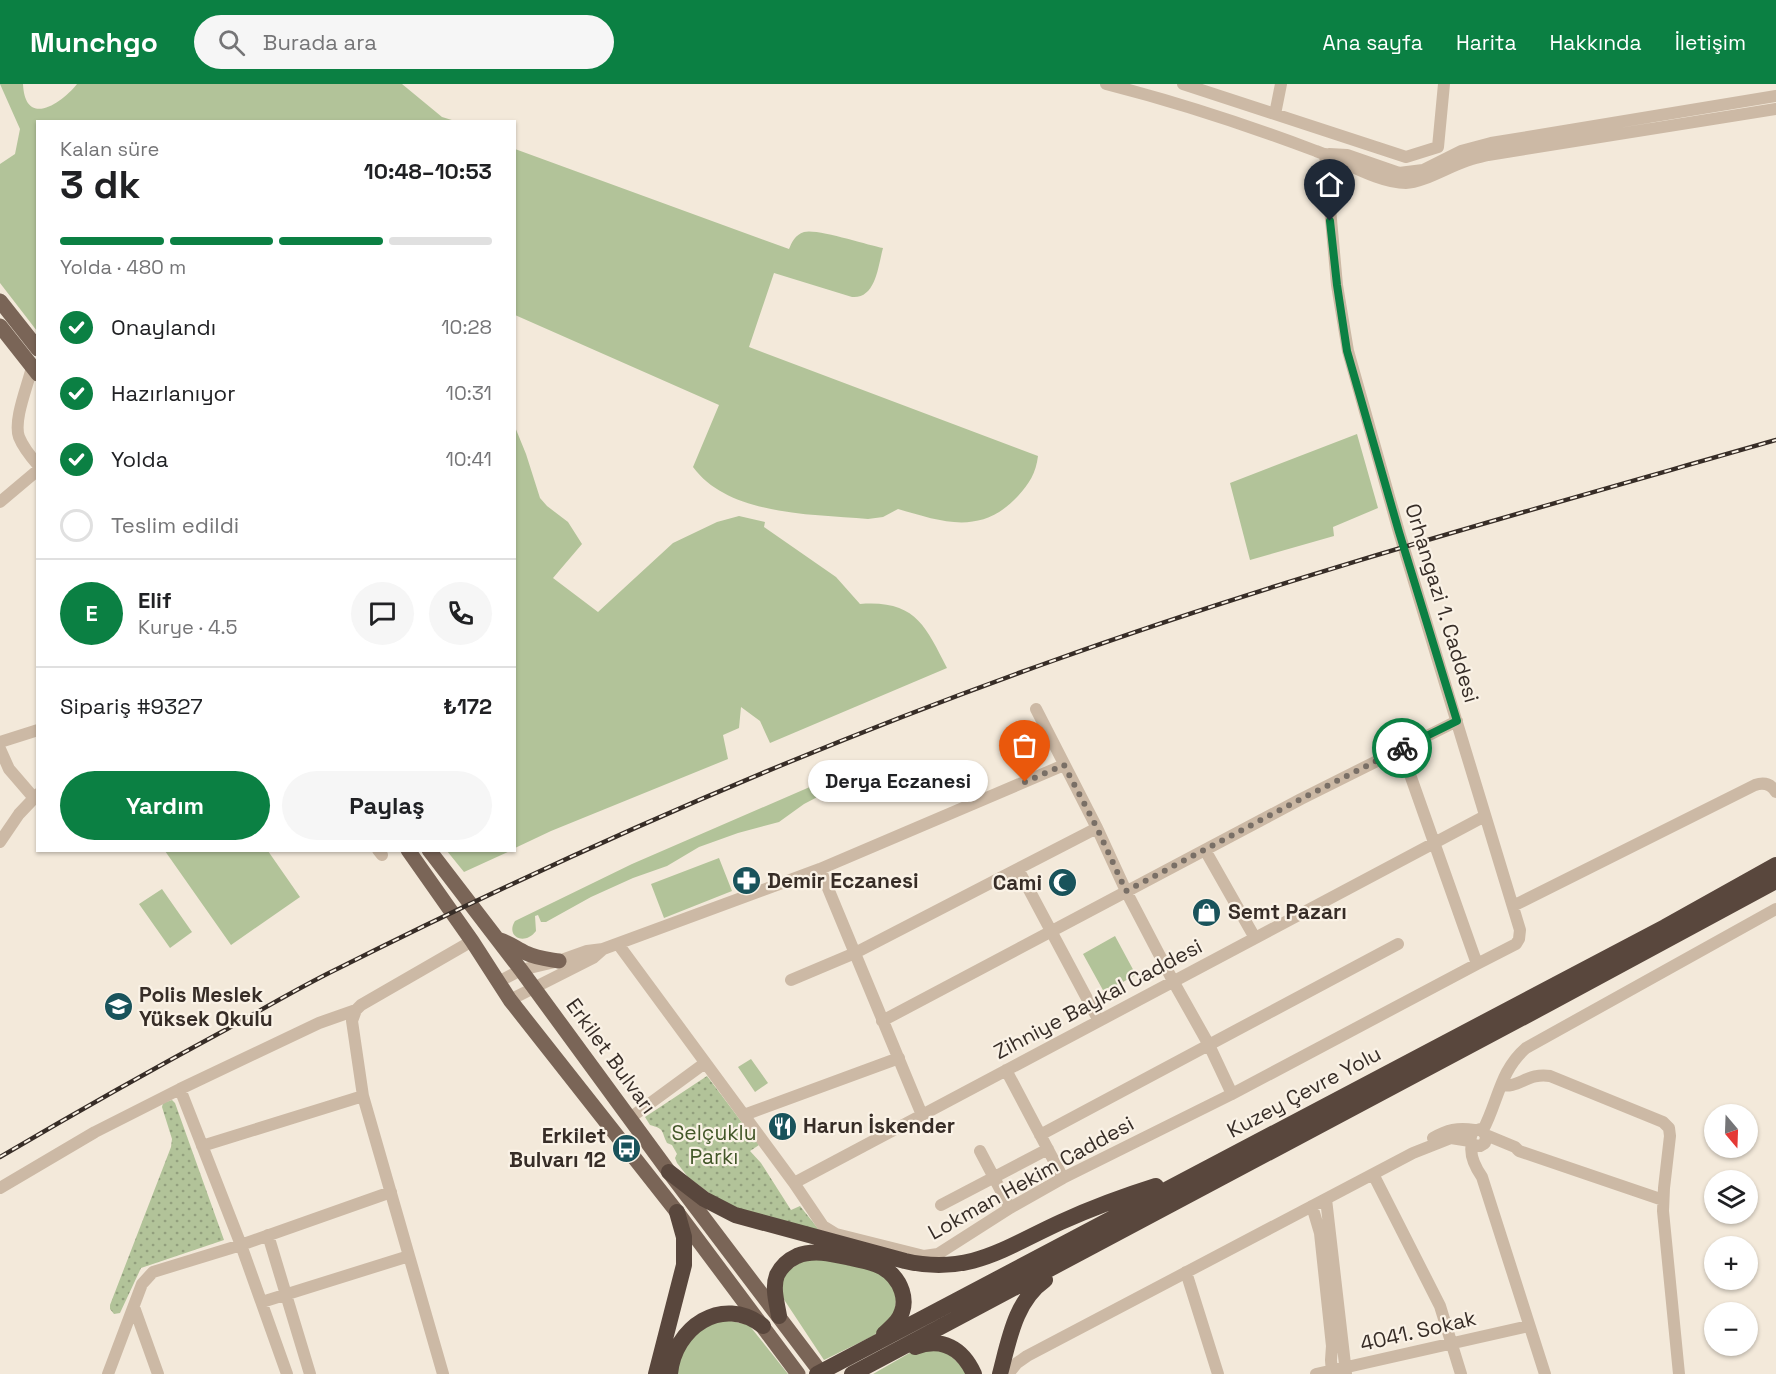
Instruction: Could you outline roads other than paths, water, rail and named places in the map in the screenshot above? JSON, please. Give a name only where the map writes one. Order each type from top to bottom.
[{"type":"highway","name":"Kuzey Çevre Yolu","points":[[853,1367],[875,1343],[1655,933],[1776,865]]},
{"type":"highway","name":"Kuzey Çevre Yolu","points":[[853,1367],[880,1360],[1776,881]]},
{"type":"highway","points":[[669,1172],[704,1199],[735,1215],[914,1263],[943,1266],[988,1257],[1104,1204],[1192,1176]]},
{"type":"highway","points":[[656,1374],[684,1265],[684,1237],[677,1212]]},
{"type":"highway","points":[[1000,1374],[1019,1310],[1031,1291],[1044,1280],[1119,1239],[1145,1219]]},
{"type":"highway","points":[[779,1316],[775,1281],[791,1259],[806,1254],[828,1253],[870,1262],[883,1267],[893,1276],[900,1286],[904,1299],[896,1322],[875,1343]]},
{"type":"highway","points":[[670,1374],[671,1362],[680,1344],[691,1329],[706,1318],[723,1313],[735,1314],[753,1319],[763,1326]]},
{"type":"highway","points":[[880,1360],[923,1344],[937,1343],[959,1353],[968,1362],[974,1374]]},
{"type":"highway","points":[[817,1374],[853,1367]]},
{"type":"main road","points":[[0,301],[36,346]]},
{"type":"main road","points":[[0,327],[5,342],[35,370]]},
{"type":"main road","name":"Erkilet Bulvarı","points":[[409,852],[510,1000],[677,1212],[798,1374]]},
{"type":"main road","name":"Erkilet Bulvarı","points":[[431,852],[822,1374]]},
{"type":"main road","points":[[496,939],[510,943],[524,953],[537,958],[559,961]]},
{"type":"street","points":[[1106,84],[1277,136],[1390,181],[1408,184],[1467,160],[1488,155],[1776,109]]},
{"type":"street","points":[[1121,84],[1145,94]]},
{"type":"street","points":[[1183,84],[1406,157],[1438,147],[1444,84]]},
{"type":"street","points":[[1275,114],[1281,84]]},
{"type":"street","points":[[1325,154],[1347,155],[1399,173],[1423,170],[1461,151],[1491,142],[1776,96]]},
{"type":"street","name":"Orhangazi 1. Caddesi","points":[[882,1021],[1301,799],[1457,721],[1347,351],[1337,285],[1325,154]]},
{"type":"street","points":[[35,370],[18,419],[18,431],[23,445],[36,462]]},
{"type":"street","points":[[0,502],[36,472]]},
{"type":"street","points":[[1036,709],[1097,828],[1126,891],[1209,1045],[1232,1094]]},
{"type":"street","points":[[1457,721],[1513,906],[1755,785],[1767,784],[1776,792]]},
{"type":"street","points":[[0,742],[36,731]]},
{"type":"street","points":[[0,749],[9,769],[36,796],[19,814],[0,842]]},
{"type":"street","points":[[1401,749],[1477,964]]},
{"type":"street","points":[[498,982],[521,970],[618,944],[820,869],[1064,765]]},
{"type":"street","name":"Zihniye Baykal Caddesi","points":[[794,1183],[1485,816]]},
{"type":"street","points":[[791,980],[855,953],[1097,828]]},
{"type":"street","points":[[1205,850],[1255,938]]},
{"type":"street","points":[[820,869],[922,1115]]},
{"type":"street","points":[[1018,869],[1100,1020]]},
{"type":"street","name":"Lokman Hekim Caddesi","points":[[618,944],[794,1183],[820,1223],[831,1232],[924,1256],[938,1254],[1010,1208],[1063,1178],[1232,1094],[1513,946],[1518,942],[1520,933],[1513,906]]},
{"type":"street","points":[[1545,1374],[1482,1176],[1471,1154],[1510,1064],[1531,1044],[1776,909]]},
{"type":"street","points":[[443,1374],[363,1095],[352,1017],[361,1005],[472,941]]},
{"type":"street","points":[[1040,1135],[1398,944]]},
{"type":"street","points":[[510,1000],[592,958],[603,949]]},
{"type":"street","points":[[0,1188],[95,1132],[180,1089],[319,1023],[356,1010]]},
{"type":"street","points":[[744,1115],[899,1058]]},
{"type":"street","points":[[630,1118],[705,1063]]},
{"type":"street","points":[[1006,1070],[1063,1178]]},
{"type":"street","points":[[1501,1085],[1509,1086],[1538,1075],[1550,1076],[1663,1122],[1669,1128],[1663,1200],[1679,1374]]},
{"type":"street","points":[[180,1089],[241,1245],[287,1374]]},
{"type":"street","points":[[202,1146],[363,1095]]},
{"type":"street","points":[[1008,1374],[1021,1359],[1413,1153],[1420,1146],[1448,1130],[1464,1128],[1478,1139],[1663,1200]]},
{"type":"street","points":[[941,1205],[1048,1149]]},
{"type":"street","points":[[980,1151],[1010,1208]]},
{"type":"street","points":[[1373,1174],[1440,1306],[1461,1374]]},
{"type":"street","points":[[108,1374],[142,1284],[153,1272],[241,1245],[391,1192]]},
{"type":"street","points":[[1326,1199],[1346,1371]]},
{"type":"street","points":[[1312,1206],[1320,1233],[1332,1346],[1332,1372]]},
{"type":"street","points":[[268,1235],[310,1374]]},
{"type":"street","points":[[262,1302],[409,1256]]},
{"type":"street","points":[[1186,1272],[1218,1374]]},
{"type":"street","points":[[134,1307],[158,1374]]},
{"type":"street","name":"4041. Sokak","points":[[1316,1374],[1346,1371],[1529,1326]]},
{"type":"railway","points":[[0,1157],[323,976],[602,843],[782,765],[963,693],[1234,599],[1414,544],[1776,440]]},
{"type":"place","name":"Derya Eczanesi","points":[[1025,782]]},
{"type":"place","name":"Demir Eczanesi","points":[[746,881]]},
{"type":"place","name":"Cami","points":[[1063,883]]},
{"type":"place","name":"Semt Pazarı","points":[[1207,912]]},
{"type":"place","name":"Polis Meslek Yüksek Okulu","points":[[118,1007]]},
{"type":"place","name":"Harun İskender","points":[[782,1126]]},
{"type":"place","name":"Erkilet Bulvarı 12","points":[[627,1148]]},
{"type":"park label","name":"Selçuklu Parkı","points":[[714,1145]]}]
